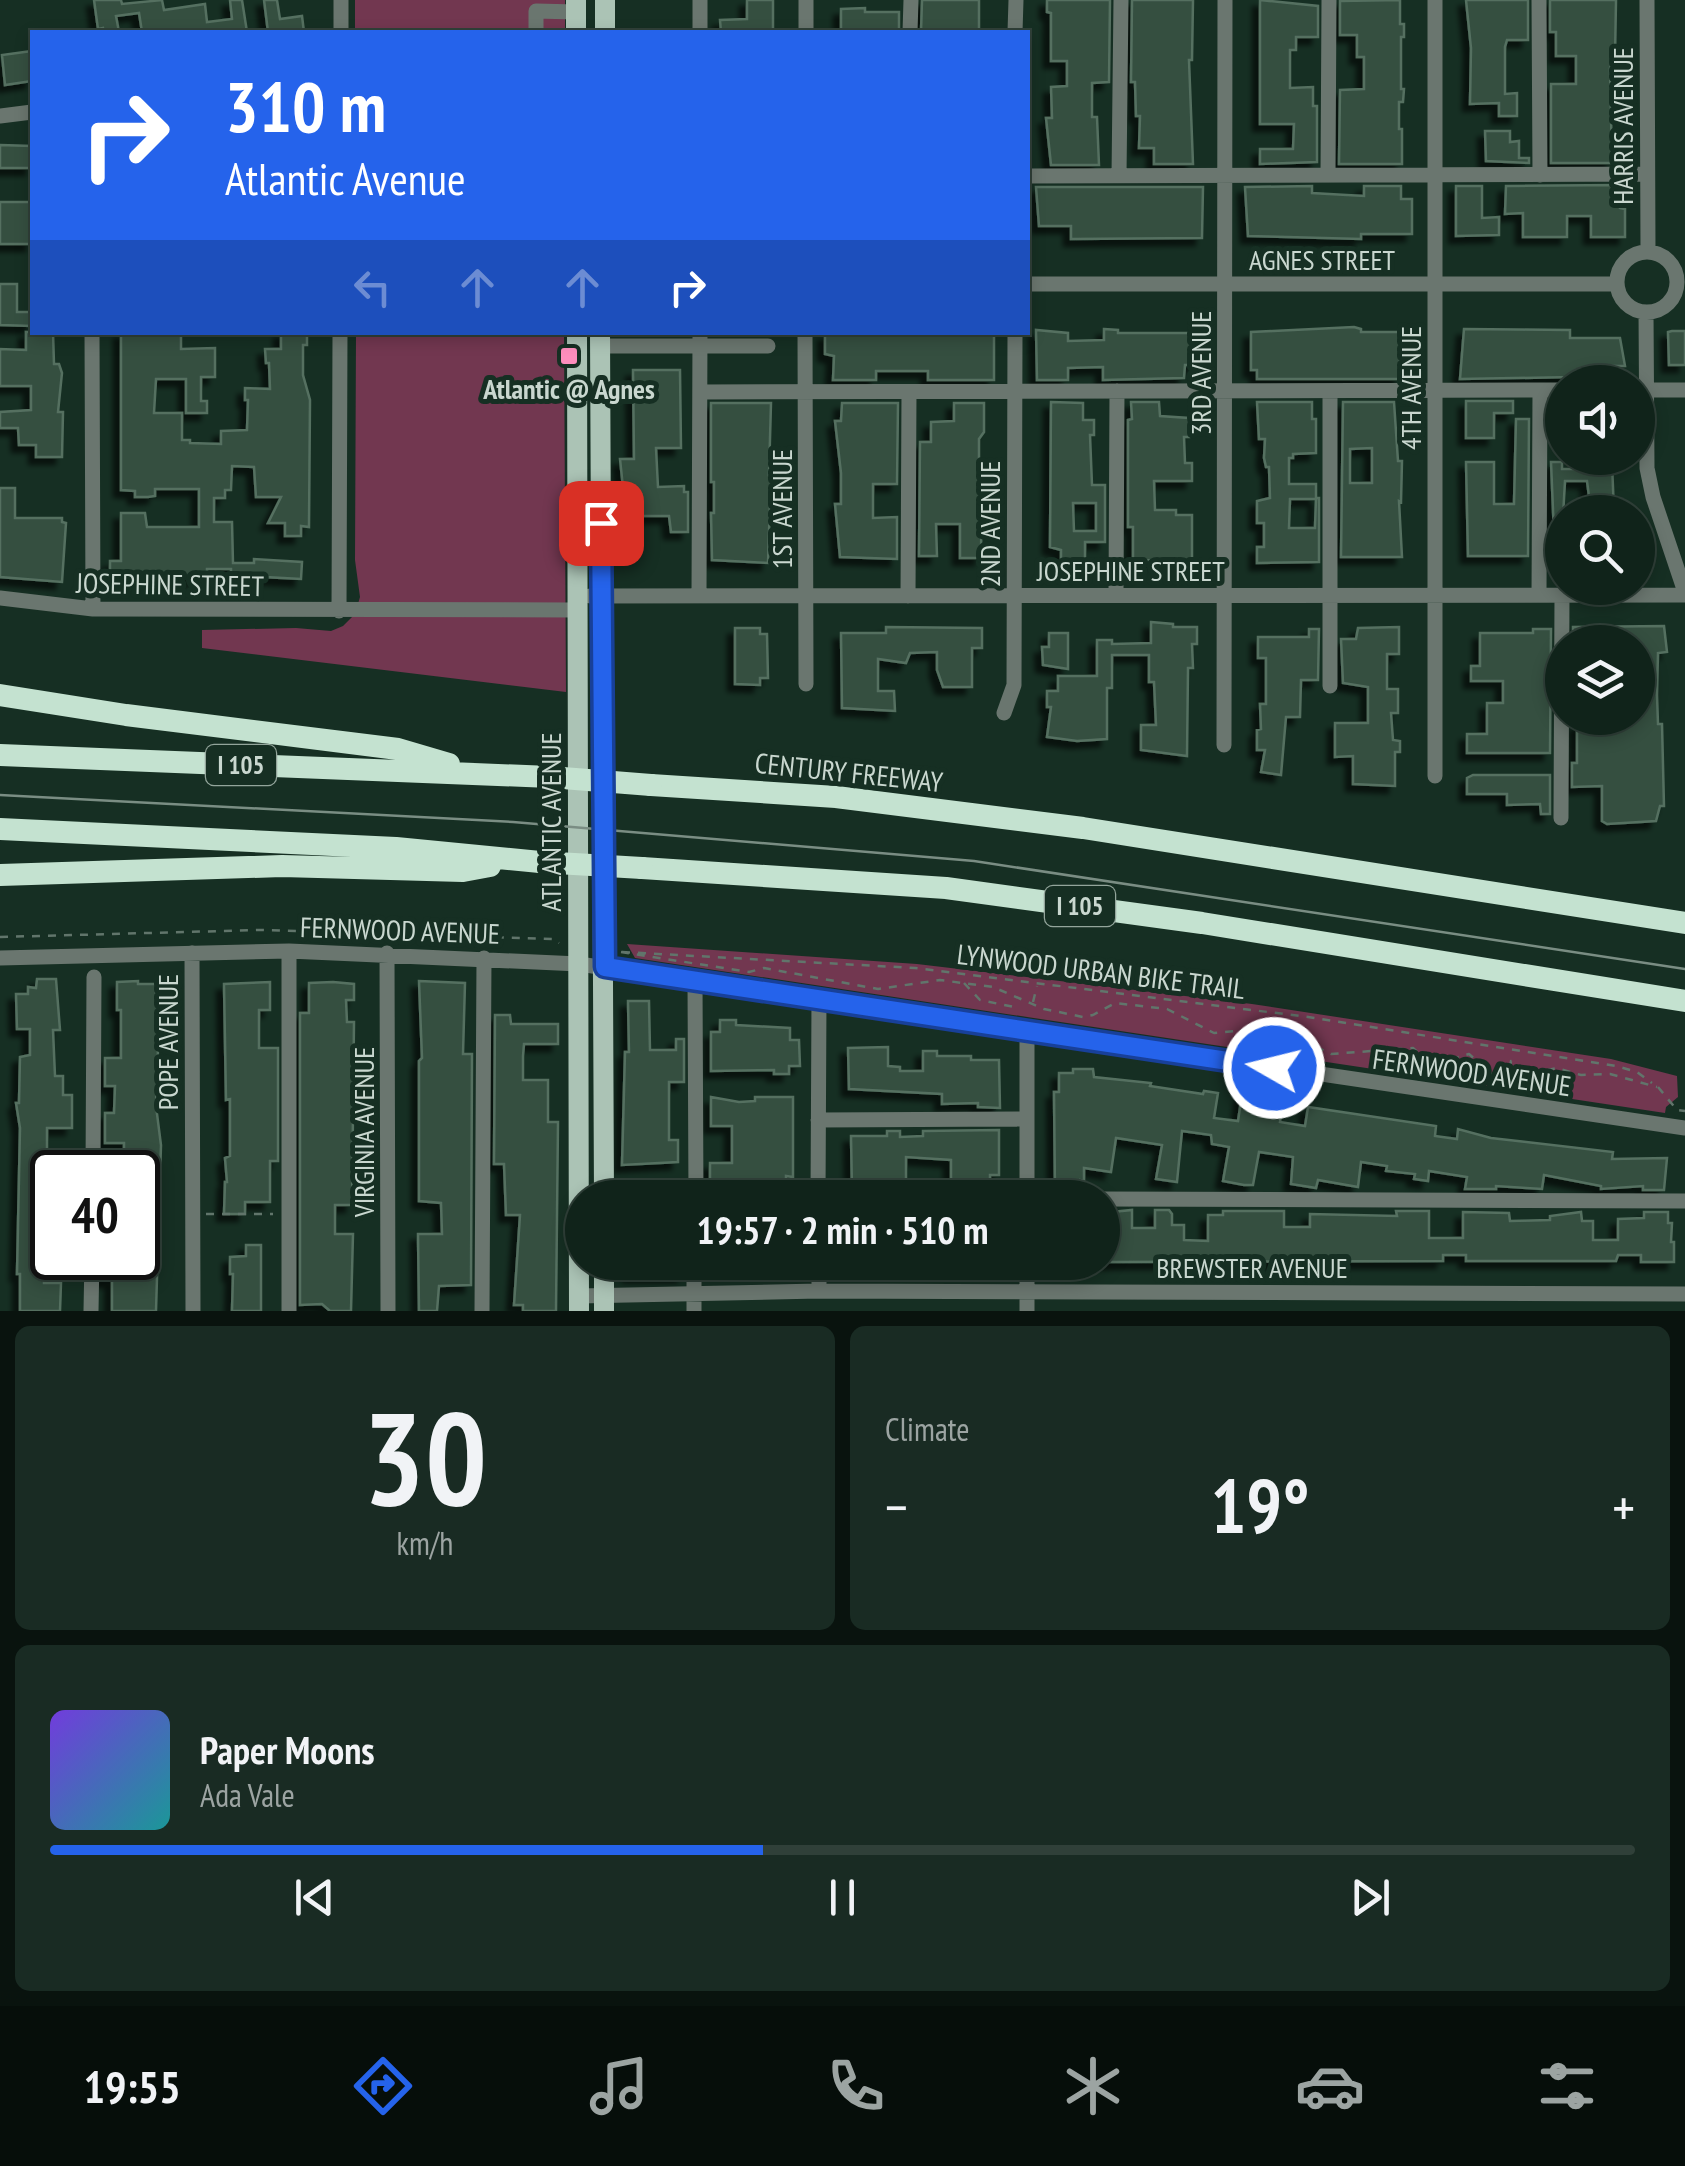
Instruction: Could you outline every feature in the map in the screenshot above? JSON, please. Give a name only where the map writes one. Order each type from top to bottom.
[{"type":"highway","points":[[0,696],[398,749],[482,773]]},
{"type":"highway","points":[[0,705],[126,715]]},
{"type":"highway","name":"CENTURY FREEWAY","points":[[0,754],[482,773],[836,797],[1067,826],[1685,923]]},
{"type":"highway","name":"I 105","points":[[0,829],[396,848],[532,861],[946,888],[1202,922],[1685,1001]]},
{"type":"highway","points":[[0,875],[282,866],[463,871],[532,861]]},
{"type":"main road","points":[[605,0],[605,30]]},
{"type":"main road","name":"ATLANTIC AVENUE","points":[[577,335],[579,1304]]},
{"type":"main road","name":"ATLANTIC AVENUE","points":[[600,339],[601,596],[613,960],[605,1180]]},
{"type":"street","points":[[341,0],[341,30]]},
{"type":"street","points":[[700,0],[700,30]]},
{"type":"street","points":[[806,0],[806,30]]},
{"type":"street","points":[[910,0],[910,30]]},
{"type":"street","points":[[1016,0],[1016,30]]},
{"type":"street","points":[[1119,176],[1120,0]]},
{"type":"street","name":"3RD AVENUE","points":[[1224,746],[1225,0]]},
{"type":"street","points":[[1328,175],[1329,0]]},
{"type":"street","name":"4TH AVENUE","points":[[1435,0],[1435,776]]},
{"type":"street","points":[[1539,0],[1540,174]]},
{"type":"street","name":"HARRIS AVENUE","points":[[1647,0],[1648,252]]},
{"type":"street","points":[[536,30],[536,11],[576,15]]},
{"type":"street","points":[[0,116],[30,112]]},
{"type":"street","points":[[1030,176],[1648,174]]},
{"type":"street","points":[[1648,252],[1665,259],[1681,283],[1664,307],[1646,312],[1637,311],[1622,300],[1616,284],[1628,259],[1648,252]]},
{"type":"street","name":"AGNES STREET","points":[[1030,284],[1616,284]]},
{"type":"street","points":[[1643,365],[1646,312]]},
{"type":"street","points":[[92,335],[93,609]]},
{"type":"street","points":[[340,335],[340,610]]},
{"type":"street","name":"1ST AVENUE","points":[[805,335],[806,684]]},
{"type":"street","name":"2ND AVENUE","points":[[1004,713],[1014,685],[1015,335]]},
{"type":"street","points":[[600,339],[700,339],[768,346]]},
{"type":"street","points":[[699,596],[700,339]]},
{"type":"street","points":[[1539,595],[1540,390]]},
{"type":"street","points":[[701,392],[1545,390]]},
{"type":"street","points":[[1655,390],[1685,390]]},
{"type":"street","points":[[1116,595],[1117,391]]},
{"type":"street","points":[[1330,391],[1330,686]]},
{"type":"street","points":[[908,596],[909,392]]},
{"type":"street","points":[[1649,475],[1685,593]]},
{"type":"street","name":"JOSEPHINE STREET","points":[[1655,593],[1685,593]]},
{"type":"street","name":"JOSEPHINE STREET","points":[[0,598],[63,608],[340,610],[576,603],[601,596],[1545,595]]},
{"type":"street","points":[[1562,605],[1562,818]]},
{"type":"street","points":[[290,951],[290,1311]]},
{"type":"street","name":"FERNWOOD AVENUE","points":[[0,958],[290,951],[579,964],[613,960],[695,981],[1685,1128]]},
{"type":"street","name":"POPE AVENUE","points":[[192,953],[192,1311]]},
{"type":"street","name":"VIRGINIA AVENUE","points":[[387,954],[388,1311]]},
{"type":"street","points":[[482,1311],[484,958]]},
{"type":"street","points":[[93,1150],[94,977]]},
{"type":"street","points":[[695,981],[696,1180]]},
{"type":"street","points":[[818,1180],[819,999]]},
{"type":"street","points":[[1027,1030],[1027,1180]]},
{"type":"street","points":[[818,1120],[1027,1119]]},
{"type":"street","points":[[1120,1199],[1685,1200]]},
{"type":"street","points":[[92,1280],[92,1311]]},
{"type":"street","points":[[694,1280],[694,1311]]},
{"type":"street","points":[[819,1280],[819,1290]]},
{"type":"street","points":[[1027,1280],[1027,1311]]},
{"type":"street","name":"BREWSTER AVENUE","points":[[579,1304],[694,1292],[819,1290],[1685,1294]]},
{"type":"path","points":[[0,938],[260,930],[520,938],[560,944]]},
{"type":"path","name":"LYNWOOD URBAN BIKE TRAIL","points":[[613,960],[629,950],[902,967],[1296,1016],[1616,1066],[1642,1075],[1678,1110],[1685,1112]]},
{"type":"path","points":[[613,960],[749,972],[764,968],[878,989],[920,980],[964,983],[993,987],[1033,1004],[1084,1017],[1115,1003],[1167,1009],[1214,1033],[1270,1026],[1335,1054],[1413,1048],[1432,1065],[1469,1054],[1501,1082],[1508,1080],[1511,1060],[1531,1074],[1557,1068],[1581,1075],[1610,1074],[1657,1087]]},
{"type":"path","points":[[964,983],[980,1000],[1014,1007]]},
{"type":"path","points":[[1033,1004],[1037,984]]},
{"type":"path","points":[[192,1214],[290,1214]]},
{"type":"shaded area","points":[[355,0],[565,0],[565,30],[355,30]]},
{"type":"shaded area","points":[[356,335],[564,335],[566,692],[202,648],[202,630],[331,631],[343,626],[355,614],[360,597],[355,560]]},
{"type":"shaded area","points":[[627,944],[917,964],[1252,1004],[1611,1059],[1677,1076],[1678,1097],[1666,1107],[1665,1113],[635,958]]},
{"type":"building","points":[[94,0],[121,0],[122,4],[162,0],[164,10],[205,4],[207,22],[232,19],[230,0],[242,0],[247,30],[142,30],[139,13],[116,16],[119,30],[98,29]]},
{"type":"building","points":[[264,0],[277,0],[280,19],[302,16],[304,30],[268,30]]},
{"type":"building","points":[[747,0],[773,0],[773,30],[721,30],[720,20],[747,19]]},
{"type":"building","points":[[922,0],[979,0],[979,30],[921,30]]},
{"type":"building","points":[[1047,0],[1110,0],[1109,82],[1092,83],[1099,165],[1051,165],[1046,118],[1052,118],[1051,87],[1067,86],[1067,61],[1051,61],[1051,13],[1047,12]]},
{"type":"building","points":[[1132,0],[1193,0],[1189,60],[1193,164],[1154,164],[1154,148],[1139,148],[1140,116],[1136,116],[1135,82],[1131,82]]},
{"type":"building","points":[[1260,0],[1318,6],[1318,37],[1296,37],[1296,50],[1290,50],[1290,88],[1313,87],[1317,162],[1260,164],[1260,149],[1293,149],[1294,124],[1260,124]]},
{"type":"building","points":[[1400,0],[1400,24],[1404,24],[1404,89],[1403,102],[1399,102],[1402,164],[1339,164],[1340,90],[1364,89],[1364,57],[1357,57],[1357,35],[1340,35],[1340,1]]},
{"type":"building","points":[[1466,0],[1528,0],[1528,40],[1507,40],[1505,47],[1505,94],[1517,93],[1517,116],[1499,116],[1499,103],[1470,104],[1471,48]]},
{"type":"building","points":[[1550,0],[1616,0],[1615,58],[1610,68],[1612,163],[1551,163],[1551,84],[1576,84],[1576,56],[1556,56],[1556,32],[1550,32]]},
{"type":"building","points":[[841,9],[899,12],[899,30],[841,30]]},
{"type":"building","points":[[30,51],[30,81],[5,85],[2,55]]},
{"type":"building","points":[[1485,131],[1510,131],[1510,142],[1519,141],[1519,158],[1529,158],[1529,163],[1486,161]]},
{"type":"building","points":[[0,145],[30,146],[30,168],[0,168]]},
{"type":"building","points":[[1620,185],[1625,237],[1591,237],[1591,216],[1567,216],[1567,237],[1523,237],[1523,213],[1505,214],[1506,186]]},
{"type":"building","points":[[1312,186],[1312,193],[1364,196],[1364,186],[1401,186],[1401,199],[1412,199],[1412,234],[1361,234],[1361,239],[1248,236],[1245,187]]},
{"type":"building","points":[[1456,186],[1482,186],[1482,218],[1499,217],[1499,235],[1456,236]]},
{"type":"building","points":[[1036,187],[1203,187],[1202,238],[1071,239],[1071,226],[1039,226]]},
{"type":"building","points":[[0,202],[30,202],[30,244],[0,244]]},
{"type":"building","points":[[0,284],[17,284],[17,312],[30,312],[30,326],[0,325]]},
{"type":"building","points":[[1354,327],[1361,332],[1405,332],[1400,379],[1257,379],[1257,370],[1251,370],[1251,332]]},
{"type":"building","points":[[1104,329],[1118,333],[1194,333],[1194,365],[1185,365],[1184,378],[1103,380],[1103,367],[1068,368],[1068,380],[1037,380],[1036,330],[1068,333],[1068,341],[1104,340]]},
{"type":"building","points":[[1464,329],[1570,330],[1570,338],[1620,338],[1625,365],[1545,365],[1545,377],[1460,379]]},
{"type":"building","points":[[1685,331],[1685,365],[1669,365],[1668,332]]},
{"type":"building","points":[[26,332],[53,335],[54,364],[59,364],[62,373],[58,412],[63,412],[62,457],[36,457],[36,445],[19,445],[18,428],[0,428],[0,412],[31,410],[31,386],[0,386],[0,349],[26,350]]},
{"type":"building","points":[[121,335],[181,335],[181,349],[215,348],[215,377],[201,377],[201,401],[207,401],[207,413],[186,413],[186,379],[156,379],[154,413],[182,413],[182,440],[221,444],[221,431],[247,430],[245,388],[270,389],[265,349],[281,349],[281,335],[307,335],[303,375],[310,400],[309,527],[301,526],[301,536],[285,536],[285,523],[268,523],[281,497],[256,497],[254,467],[232,466],[231,490],[225,490],[225,498],[214,498],[214,522],[232,522],[233,563],[254,563],[254,559],[302,562],[301,579],[245,576],[245,580],[231,580],[231,569],[207,569],[207,577],[150,581],[150,572],[127,574],[127,582],[110,582],[110,561],[121,561],[121,513],[145,513],[147,527],[199,527],[199,489],[155,489],[155,496],[148,497],[135,497],[135,491],[121,490]]},
{"type":"building","points":[[825,335],[994,335],[994,380],[928,380],[928,371],[876,371],[876,380],[833,380],[834,356],[825,354]]},
{"type":"building","points":[[633,370],[680,370],[681,448],[656,448],[658,487],[684,486],[684,492],[688,492],[688,532],[671,532],[669,516],[626,516],[620,459],[634,459]]},
{"type":"building","points":[[1466,401],[1513,401],[1513,413],[1494,413],[1494,438],[1466,438]]},
{"type":"building","points":[[1051,402],[1083,403],[1083,420],[1094,420],[1094,435],[1090,435],[1092,485],[1105,485],[1105,542],[1085,542],[1085,560],[1061,560],[1061,550],[1050,547]],"holes":[[[1073,503],[1096,503],[1096,531],[1074,531]]]},
{"type":"building","points":[[1131,402],[1159,402],[1160,416],[1189,418],[1189,437],[1184,437],[1185,463],[1192,463],[1192,481],[1154,481],[1155,510],[1192,515],[1192,561],[1133,560],[1133,527],[1128,527]]},
{"type":"building","points":[[1257,402],[1312,402],[1316,453],[1293,454],[1289,458],[1289,484],[1316,484],[1319,562],[1257,563],[1257,547],[1264,547],[1264,523],[1257,523],[1257,501],[1270,498],[1269,467],[1264,458],[1265,439],[1259,439]],"holes":[[[1290,499],[1316,499],[1315,528],[1289,528]]]},
{"type":"building","points":[[1343,402],[1394,402],[1398,461],[1402,461],[1402,557],[1341,557]],"holes":[[[1372,448],[1372,483],[1350,483],[1350,449]]]},
{"type":"building","points":[[711,403],[771,403],[769,475],[773,475],[773,503],[768,563],[712,560]]},
{"type":"building","points":[[842,403],[898,403],[897,484],[873,484],[873,518],[897,517],[897,559],[840,557],[835,504],[841,504],[841,473],[835,421],[841,421]]},
{"type":"building","points":[[954,403],[984,403],[984,432],[979,439],[981,558],[960,558],[960,524],[936,524],[937,556],[919,556],[920,442],[931,442],[931,422],[954,421]]},
{"type":"building","points":[[1516,419],[1529,419],[1528,556],[1468,556],[1466,462],[1494,462],[1494,504],[1514,504]]},
{"type":"building","points":[[1552,475],[1612,475],[1613,495],[1589,495],[1587,481],[1565,481],[1564,495],[1552,495]]},
{"type":"building","points":[[0,488],[15,488],[15,518],[62,518],[66,523],[62,582],[0,577]]},
{"type":"building","points":[[1151,622],[1197,627],[1197,644],[1192,644],[1193,668],[1188,668],[1187,756],[1141,750],[1141,725],[1156,725],[1149,655],[1112,655],[1112,688],[1107,688],[1107,739],[1047,737],[1051,707],[1047,707],[1047,691],[1058,691],[1058,676],[1097,676],[1097,640],[1112,640],[1112,644],[1151,643]]},
{"type":"building","points":[[1655,626],[1664,626],[1667,652],[1658,653],[1657,695],[1658,724],[1662,724],[1664,806],[1660,806],[1656,821],[1607,824],[1602,821],[1602,786],[1572,787],[1577,735],[1655,735]]},
{"type":"building","points":[[886,627],[982,628],[982,648],[972,648],[972,687],[943,687],[937,670],[937,652],[910,653],[906,663],[878,659],[878,691],[894,691],[895,711],[842,708],[841,633],[886,633]]},
{"type":"building","points":[[1399,627],[1399,654],[1387,654],[1387,689],[1398,689],[1398,713],[1391,713],[1393,740],[1400,741],[1400,752],[1395,752],[1395,786],[1353,784],[1353,756],[1335,757],[1335,723],[1368,723],[1368,687],[1343,683],[1341,639],[1356,639],[1358,628]]},
{"type":"building","points":[[735,628],[760,628],[760,634],[767,634],[768,678],[760,678],[760,685],[735,684]]},
{"type":"building","points":[[1309,629],[1319,629],[1318,680],[1301,680],[1300,717],[1286,717],[1281,775],[1261,772],[1265,750],[1257,750],[1257,730],[1261,729],[1260,704],[1266,704],[1266,658],[1258,658],[1258,637],[1309,637]]},
{"type":"building","points":[[1533,629],[1545,629],[1545,735],[1550,735],[1550,753],[1467,753],[1467,734],[1487,734],[1487,703],[1503,703],[1503,681],[1471,681],[1471,666],[1480,666],[1480,633],[1533,633]]},
{"type":"building","points":[[1049,633],[1068,633],[1068,669],[1043,665],[1042,647],[1049,647]]},
{"type":"building","points":[[1550,775],[1550,814],[1541,814],[1540,804],[1507,805],[1507,794],[1467,794],[1467,778]]},
{"type":"building","points":[[37,979],[56,979],[60,1030],[53,1030],[55,1076],[63,1076],[63,1095],[72,1095],[72,1128],[47,1128],[47,1150],[30,1150],[30,1280],[61,1283],[60,1311],[20,1311],[17,1274],[20,1128],[16,1103],[20,1057],[30,1055],[30,1029],[17,1029],[16,994],[28,994],[28,987],[36,988]]},
{"type":"building","points":[[419,981],[465,983],[463,1054],[472,1054],[471,1285],[439,1286],[437,1311],[419,1311],[418,1234],[442,1234],[441,1203],[419,1201]]},
{"type":"building","points":[[117,982],[156,984],[156,993],[160,993],[156,1106],[161,1145],[160,1178],[160,1150],[124,1150],[124,1143],[105,1143],[105,1113],[114,1113],[115,1086],[105,1086],[105,1058],[121,1058]]},
{"type":"building","points":[[270,982],[270,1010],[259,1010],[259,1048],[278,1048],[278,1161],[270,1161],[270,1202],[245,1202],[245,1214],[224,1214],[230,1099],[226,1100],[224,984]]},
{"type":"building","points":[[309,983],[354,984],[354,1000],[346,1000],[347,1022],[354,1022],[352,1205],[335,1205],[335,1234],[353,1234],[351,1311],[330,1311],[322,1304],[300,1305],[300,1013],[309,1013]]},
{"type":"building","points":[[628,1001],[649,1001],[650,1050],[676,1050],[676,1039],[684,1039],[684,1082],[669,1082],[669,1140],[678,1140],[678,1162],[622,1165]]},
{"type":"building","points":[[495,1015],[510,1015],[511,1024],[558,1024],[558,1044],[524,1044],[523,1056],[523,1080],[548,1080],[548,1122],[558,1122],[556,1311],[523,1311],[523,1305],[514,1305],[520,1215],[506,1215],[504,1164],[494,1164]]},
{"type":"building","points":[[720,1020],[736,1020],[736,1025],[790,1028],[790,1040],[799,1040],[800,1066],[789,1066],[789,1074],[774,1074],[774,1070],[711,1071],[711,1032],[720,1032]]},
{"type":"building","points":[[888,1047],[888,1066],[900,1067],[900,1071],[923,1071],[923,1051],[937,1051],[937,1056],[999,1060],[1000,1108],[978,1107],[978,1103],[942,1104],[942,1094],[849,1089],[848,1048]]},
{"type":"building","points":[[1073,1069],[1093,1069],[1094,1077],[1218,1093],[1214,1118],[1238,1121],[1242,1094],[1283,1103],[1280,1122],[1305,1126],[1308,1107],[1436,1126],[1435,1136],[1457,1139],[1458,1129],[1491,1138],[1613,1152],[1612,1159],[1667,1158],[1664,1190],[1643,1190],[1643,1186],[1601,1189],[1544,1175],[1542,1189],[1465,1189],[1467,1177],[1429,1171],[1428,1181],[1414,1179],[1415,1174],[1386,1171],[1387,1166],[1361,1162],[1358,1187],[1318,1180],[1316,1188],[1291,1184],[1293,1157],[1259,1152],[1253,1185],[1244,1185],[1223,1181],[1229,1147],[1212,1144],[1211,1135],[1182,1131],[1177,1182],[1156,1179],[1162,1145],[1116,1138],[1111,1172],[1084,1168],[1084,1180],[1055,1180],[1054,1092],[1059,1092],[1059,1073],[1073,1073]]},
{"type":"building","points":[[711,1097],[739,1102],[755,1101],[755,1097],[793,1097],[793,1177],[710,1180],[710,1163],[732,1163],[732,1126],[711,1126]]},
{"type":"building","points":[[999,1130],[999,1175],[990,1175],[990,1180],[951,1180],[951,1160],[906,1157],[906,1180],[852,1180],[851,1136],[887,1136],[887,1131],[900,1131],[900,1137],[923,1136],[923,1131]]},
{"type":"building","points":[[1132,1210],[1132,1228],[1155,1228],[1155,1210],[1169,1210],[1172,1225],[1184,1225],[1184,1240],[1208,1241],[1208,1215],[1223,1215],[1223,1211],[1284,1211],[1284,1227],[1310,1227],[1310,1214],[1397,1216],[1396,1211],[1429,1211],[1429,1238],[1463,1238],[1463,1212],[1509,1213],[1510,1221],[1550,1220],[1550,1216],[1581,1212],[1582,1221],[1593,1221],[1593,1240],[1618,1240],[1618,1219],[1644,1218],[1644,1212],[1668,1212],[1674,1262],[1641,1262],[1641,1255],[1618,1255],[1616,1261],[1466,1261],[1466,1255],[1443,1255],[1443,1261],[1120,1262],[1120,1211]]},
{"type":"building","points":[[246,1245],[261,1245],[261,1311],[232,1311],[230,1257],[246,1256]]},
{"type":"building","points":[[112,1280],[157,1280],[156,1311],[112,1311]]},
{"type":"tram line","points":[[0,795],[513,822],[974,861],[1685,969]]},
{"type":"place","name":"Atlantic @ Agnes","points":[[569,356]]},
{"type":"route","points":[[601,523],[605,967],[1274,1068]]}]
